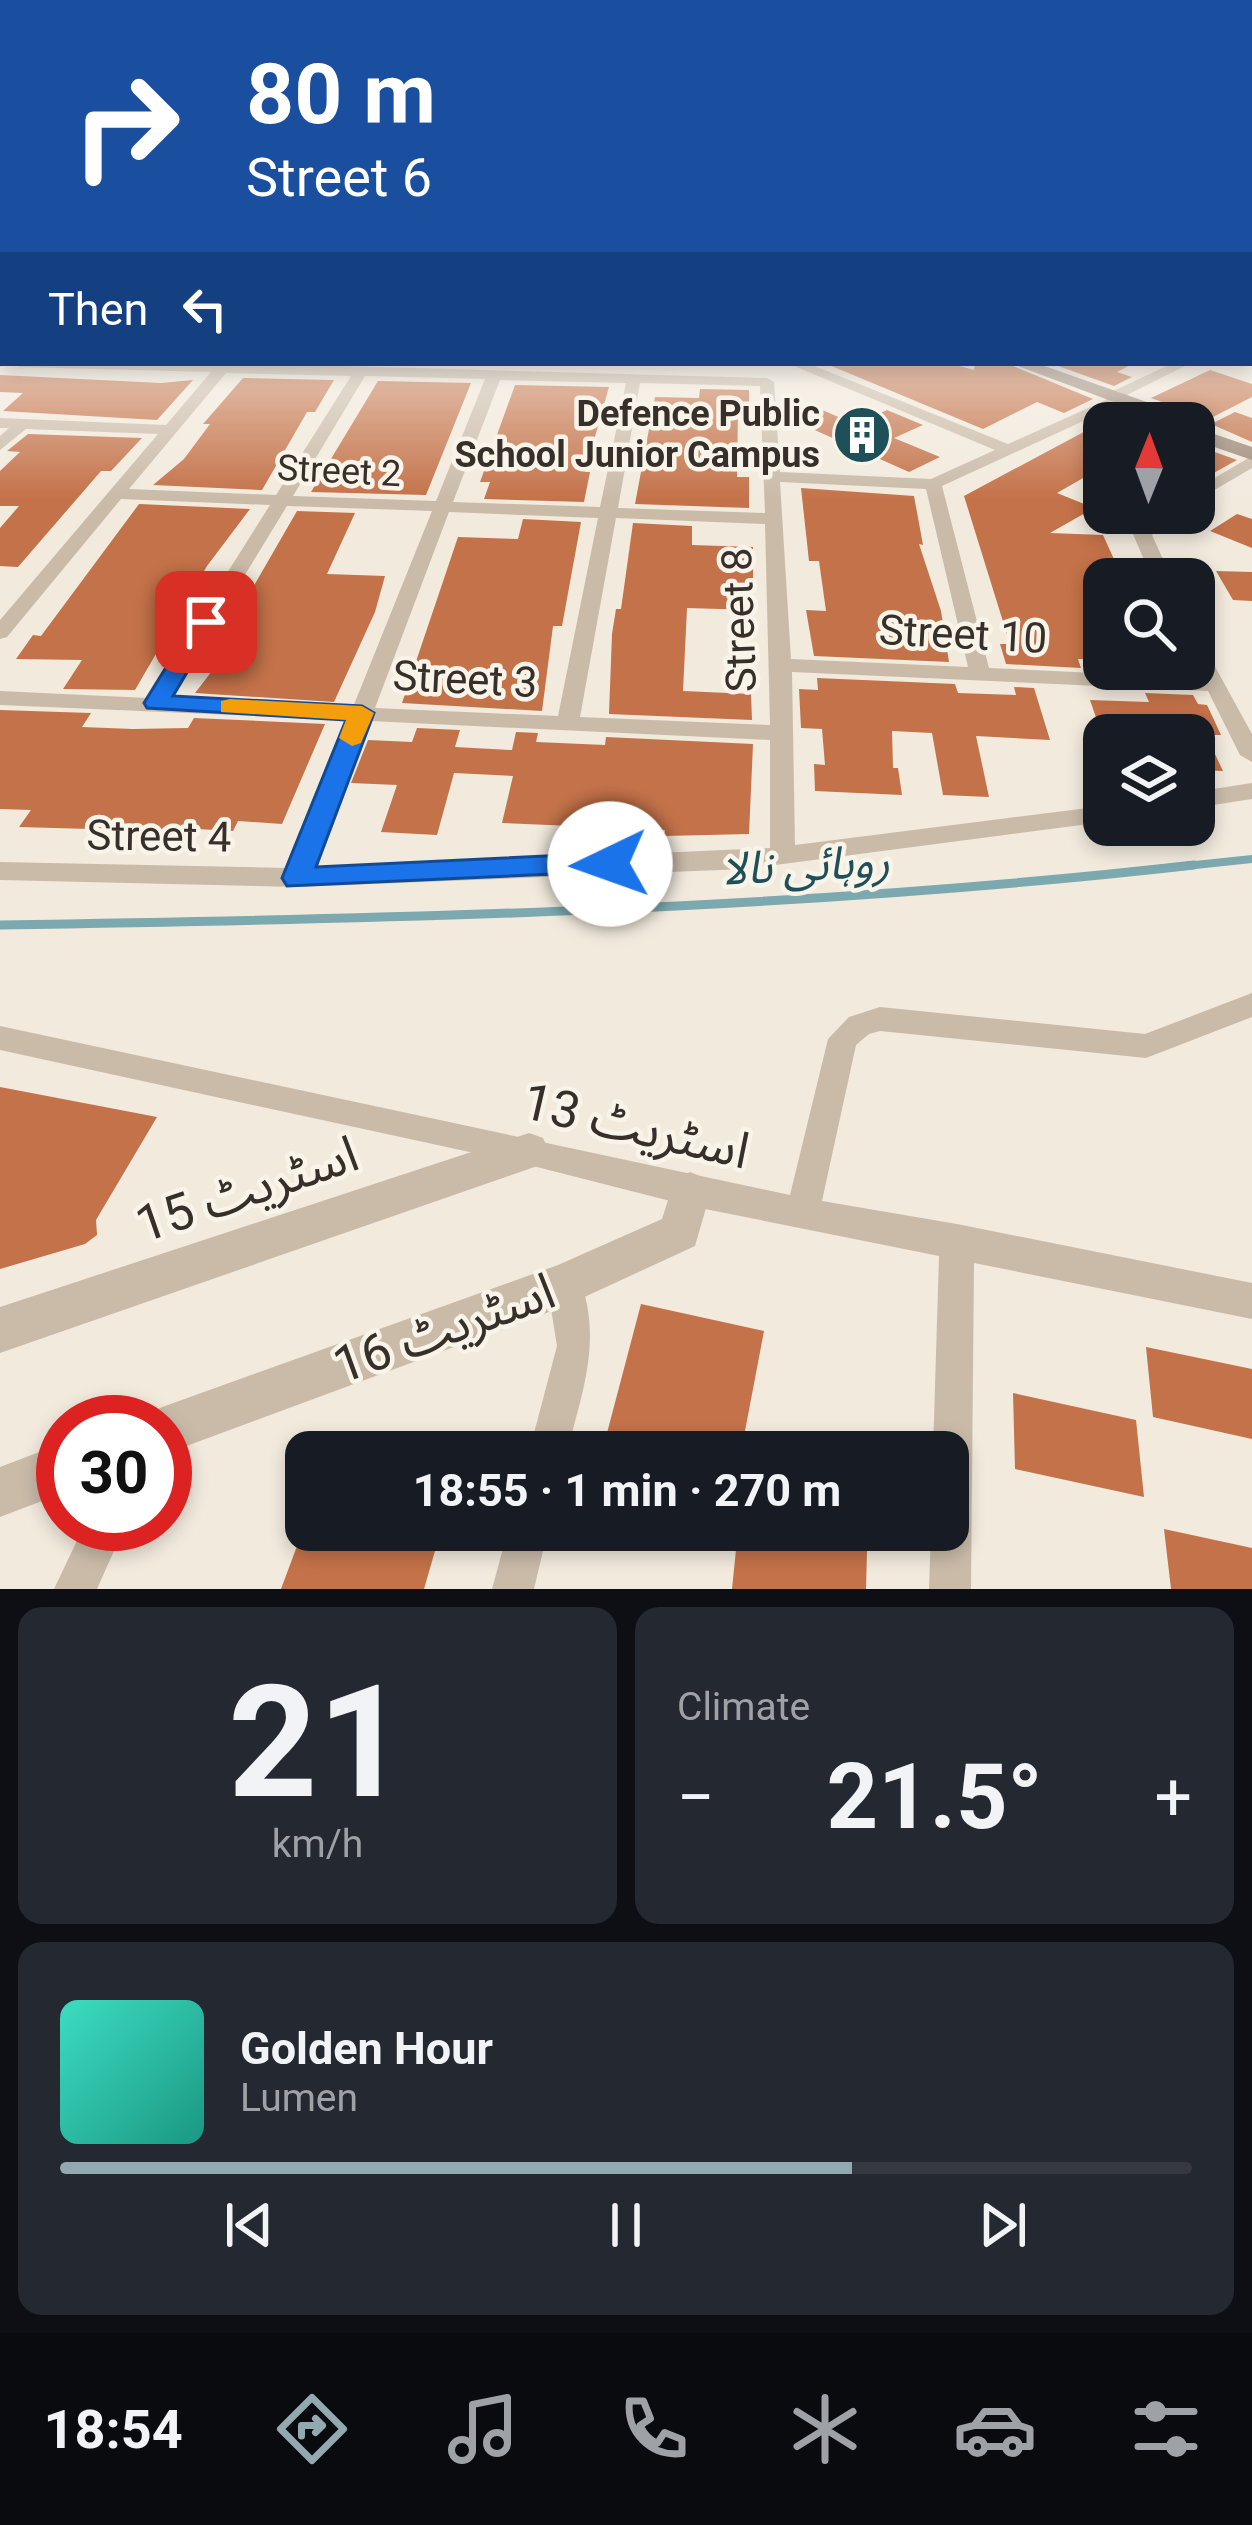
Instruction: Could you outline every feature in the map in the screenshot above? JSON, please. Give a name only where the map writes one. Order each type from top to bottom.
[{"type":"main road","points":[[1009,366],[1117,402]]},
{"type":"main road","points":[[1026,366],[1116,402]]},
{"type":"main road","points":[[1215,434],[1252,445]]},
{"type":"main road","points":[[1215,439],[1252,458]]},
{"type":"street","points":[[0,633],[223,366]]},
{"type":"street","points":[[339,366],[634,377],[568,723]]},
{"type":"street","points":[[801,366],[1007,449]]},
{"type":"street","points":[[773,477],[933,484],[1178,366]]},
{"type":"street","points":[[156,703],[362,370]]},
{"type":"street","points":[[297,878],[495,374]]},
{"type":"street","name":"Street 8","points":[[634,377],[766,382],[782,665],[783,855]]},
{"type":"street","points":[[0,423],[170,430]]},
{"type":"street","points":[[0,445],[22,424]]},
{"type":"street","points":[[1215,483],[1252,458]]},
{"type":"street","points":[[933,484],[980,673]]},
{"type":"street","name":"Street 2","points":[[117,494],[773,519]]},
{"type":"street","points":[[0,599],[27,600]]},
{"type":"street","name":"Street 10","points":[[782,665],[1083,678]]},
{"type":"street","points":[[1215,689],[1252,755]]},
{"type":"street","name":"Street 3","points":[[0,698],[782,733]]},
{"type":"street","points":[[1215,797],[1252,791]]},
{"type":"street","name":"Street 4","points":[[0,871],[297,878],[783,855],[1083,817]]},
{"type":"street","points":[[803,1210],[843,1039],[859,1025],[905,1020],[1145,1046],[1252,1005]]},
{"type":"street","name":"اسٹریٹ 13","points":[[0,1038],[529,1150],[690,1191],[1252,1301]]},
{"type":"street","name":"اسٹریٹ 15","points":[[0,1330],[529,1150]]},
{"type":"street","name":"اسٹریٹ 16","points":[[192,1420],[565,1284],[680,1232],[690,1191]]},
{"type":"street","points":[[950,1589],[957,1240]]},
{"type":"street","points":[[553,1431],[574,1346],[565,1284]]},
{"type":"street","points":[[0,1492],[36,1478]]},
{"type":"street","points":[[75,1589],[93,1551]]},
{"type":"street","points":[[513,1589],[523,1551]]},
{"type":"building","points":[[831,366],[974,370],[975,366],[1013,366],[1093,399],[1064,413],[1037,402],[983,429]]},
{"type":"building","points":[[1058,366],[1128,366],[1117,372],[1132,377],[1114,386]]},
{"type":"building","points":[[1210,370],[1252,384],[1252,397],[1215,416],[1215,402],[1151,398]]},
{"type":"building","points":[[0,375],[161,383],[193,380],[157,420],[3,411],[23,393],[0,392]]},
{"type":"building","points":[[243,378],[334,380],[315,412],[307,412],[262,490],[153,485],[184,459],[210,424],[203,424]]},
{"type":"building","points":[[378,381],[471,383],[426,495],[311,492]]},
{"type":"building","points":[[515,385],[609,387],[585,472],[590,472],[584,502],[484,499],[490,482],[480,482]]},
{"type":"building","points":[[700,389],[749,390],[749,411],[738,411],[737,477],[749,477],[749,508],[635,504],[655,397],[699,398]]},
{"type":"building","name":"Defence Public School Junior Campus","points":[[808,404],[855,424],[887,410],[923,425],[894,438],[940,457],[909,472],[781,415]]},
{"type":"building","points":[[1235,412],[1252,418],[1252,442],[1215,426]]},
{"type":"building","points":[[1083,432],[1083,478],[1057,493],[1083,504],[1083,514],[1050,533],[1103,535],[1113,558],[1083,558],[1081,668],[1006,664],[1000,644],[1010,644],[964,496]]},
{"type":"building","points":[[28,434],[142,438],[111,471],[101,471],[18,567],[0,566],[0,528],[19,506],[0,506],[0,471],[20,452],[7,451]]},
{"type":"building","points":[[1215,452],[1237,460],[1215,472]]},
{"type":"building","points":[[801,488],[914,496],[923,545],[919,544],[941,611],[949,662],[814,656],[806,610],[826,611],[819,561],[809,561]]},
{"type":"building","points":[[139,504],[250,509],[207,566],[135,690],[63,689],[82,660],[16,659],[33,635],[41,636]]},
{"type":"building","points":[[297,511],[355,513],[327,574],[385,576],[375,612],[334,702],[195,693],[244,615],[237,615]]},
{"type":"building","points":[[1237,514],[1252,519],[1252,548],[1215,533],[1215,528]]},
{"type":"building","points":[[523,519],[581,522],[562,626],[553,626],[542,711],[402,703],[458,537],[518,539]]},
{"type":"building","points":[[633,523],[692,526],[692,545],[753,547],[753,610],[687,608],[683,691],[751,694],[752,720],[609,714],[612,634],[616,609],[621,609]]},
{"type":"building","points":[[1216,571],[1252,572],[1252,601],[1233,600]]},
{"type":"building","points":[[817,678],[955,684],[958,693],[1016,695],[1014,687],[1034,688],[1050,740],[976,736],[989,797],[943,795],[932,733],[892,731],[893,768],[898,768],[902,795],[815,791],[814,764],[825,765],[822,729],[801,728],[799,689],[818,690]]},
{"type":"building","points":[[1145,693],[1193,695],[1211,714],[1095,714],[1090,700],[1149,702]]},
{"type":"building","points":[[0,710],[91,713],[82,727],[188,728],[194,718],[325,724],[282,824],[238,821],[233,831],[179,828],[173,839],[123,836],[126,830],[19,827],[31,810],[0,809]]},
{"type":"building","points":[[417,728],[460,730],[455,747],[512,750],[516,732],[538,733],[536,742],[605,745],[606,737],[753,744],[749,834],[664,836],[665,830],[502,823],[513,776],[454,773],[437,835],[381,832],[397,785],[351,783],[368,740],[412,742]]},
{"type":"building","points":[[0,1087],[157,1117],[96,1220],[97,1235],[85,1244],[0,1269]]},
{"type":"building","points":[[641,1304],[764,1331],[745,1431],[608,1431]]},
{"type":"building","points":[[1146,1347],[1252,1369],[1252,1439],[1153,1417]]},
{"type":"building","points":[[1013,1393],[1136,1420],[1144,1497],[1015,1469]]},
{"type":"building","points":[[1164,1529],[1252,1548],[1252,1589],[1171,1589]]},
{"type":"building","points":[[295,1551],[435,1551],[424,1589],[281,1589]]},
{"type":"building","points":[[736,1551],[867,1551],[866,1589],[732,1589]]},
{"type":"waterway","name":"روہائی نالا","points":[[1167,868],[1252,859]]},
{"type":"waterway","name":"روہائی نالا","points":[[0,925],[598,910],[896,893],[1194,865]]},
{"type":"slow traffic","points":[[230,707],[362,713],[352,738]]},
{"type":"place","name":"Defence Public School Junior Campus","points":[[862,435]]},
{"type":"route","points":[[206,622],[156,703],[362,713],[297,878],[610,864]]}]
